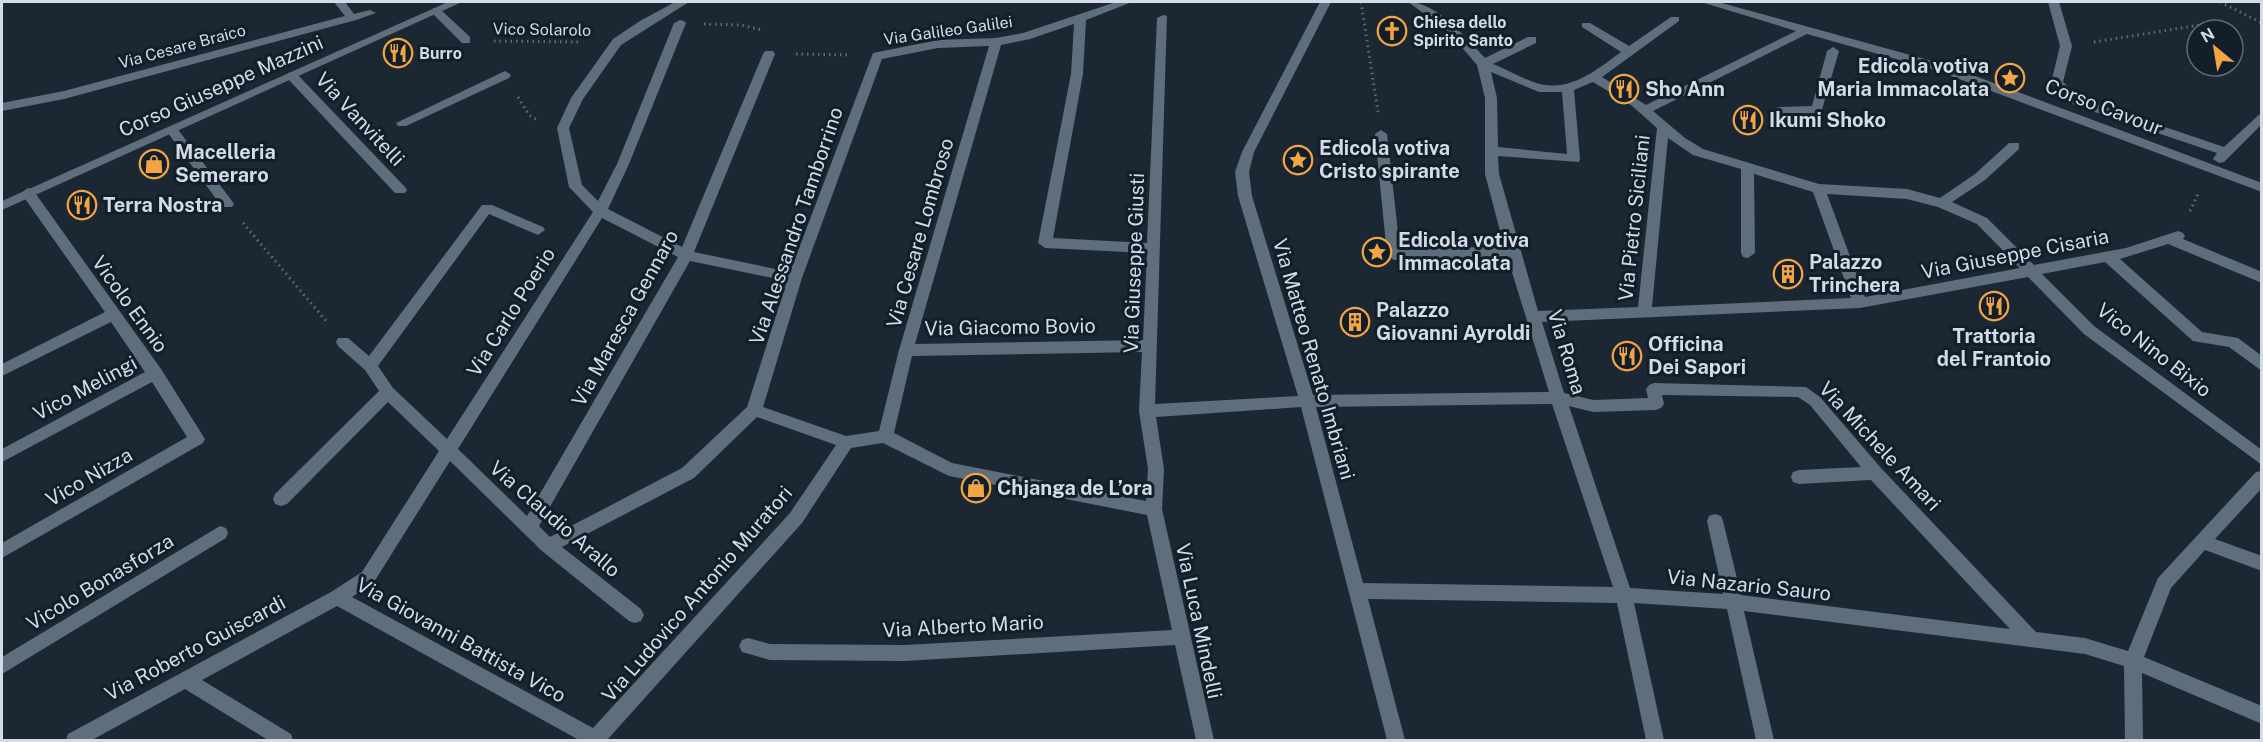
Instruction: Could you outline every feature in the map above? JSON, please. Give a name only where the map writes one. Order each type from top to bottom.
[{"type":"street","points":[[339,2],[352,18]]},
{"type":"street","name":"Corso Giuseppe Mazzini","points":[[2,206],[456,2]]},
{"type":"street","points":[[683,2],[644,23],[617,42],[577,98],[563,128],[576,187],[600,210],[685,255],[795,278]]},
{"type":"street","name":"Via Galileo Galilei","points":[[877,56],[938,44],[996,42],[1026,36],[1126,2]]},
{"type":"street","name":"Via Matteo Renato Imbriani","points":[[1325,2],[1248,152],[1242,172],[1245,196],[1307,401],[1396,741]]},
{"type":"street","name":"Via Roma","points":[[1413,2],[1452,30],[1483,64],[1491,98],[1492,174],[1512,251],[1558,398],[1624,595],[1655,741]]},
{"type":"street","name":"Corso Cavour","points":[[1707,2],[1939,67],[2262,188]]},
{"type":"street","points":[[2053,2],[2066,46],[2057,83],[2078,102],[2226,152]]},
{"type":"street","points":[[435,10],[466,39]]},
{"type":"street","name":"Via Cesare Braico","points":[[2,106],[64,95],[370,13]]},
{"type":"street","points":[[1080,18],[1077,74],[1045,243],[1153,248]]},
{"type":"street","name":"Via Giuseppe Giusti","points":[[1154,509],[1156,469],[1147,411],[1163,18]]},
{"type":"street","points":[[1483,64],[1543,89],[1568,88],[1594,77],[1675,19]]},
{"type":"street","name":"Via Carlo Poerio","points":[[337,597],[368,577],[450,452],[600,210],[623,164],[680,23]]},
{"type":"street","points":[[1586,25],[1630,52]]},
{"type":"street","points":[[1645,110],[1808,29]]},
{"type":"street","points":[[1483,64],[1532,40]]},
{"type":"street","name":"Via Cesare Lombroso","points":[[885,436],[906,350],[996,42]]},
{"type":"street","points":[[1780,111],[1817,110],[1833,51]]},
{"type":"street","name":"Via Maresca Gennaro","points":[[529,528],[685,255],[769,54]]},
{"type":"street","name":"Via Alessandro Tamborrino","points":[[754,410],[795,278],[877,56]]},
{"type":"street","points":[[402,123],[505,75]]},
{"type":"street","name":"Via Vanvitelli","points":[[292,76],[400,190]]},
{"type":"street","name":"Vico Nino Bixio","points":[[1594,77],[1645,110],[1698,152],[1819,189],[1907,194],[1942,203],[1982,221],[2089,330],[2262,459]]},
{"type":"street","points":[[1492,152],[1574,159],[1568,88]]},
{"type":"street","points":[[2211,168],[2262,116]]},
{"type":"street","name":"Via Pietro Siciliani","points":[[1644,314],[1663,126]]},
{"type":"street","points":[[172,130],[227,204]]},
{"type":"street","points":[[1381,134],[1394,255],[1512,251]]},
{"type":"street","points":[[1942,203],[1989,171],[2014,146]]},
{"type":"street","points":[[1747,167],[1748,254]]},
{"type":"street","points":[[1819,189],[1860,303]]},
{"type":"street","name":"Vicolo Ennio","points":[[28,194],[112,315],[156,373],[197,440]]},
{"type":"street","points":[[370,366],[487,208],[538,230]]},
{"type":"street","points":[[2173,238],[2262,278]]},
{"type":"street","name":"Via Giuseppe Cisaria","points":[[1534,317],[1860,303],[2108,257],[2173,238]]},
{"type":"street","points":[[2108,257],[2198,337],[2233,342],[2262,365]]},
{"type":"street","points":[[2,370],[112,315]]},
{"type":"street","name":"Via Claudio Arallo","points":[[343,342],[370,366],[388,392],[548,546],[635,615]]},
{"type":"street","name":"Via Giacomo Bovio","points":[[906,350],[1151,346]]},
{"type":"street","name":"Vico Melingi","points":[[2,456],[156,373]]},
{"type":"street","name":"Via Michele Amari","points":[[1558,398],[1593,406],[1656,404],[1654,389],[1801,391],[1815,401],[1875,473],[2032,639]]},
{"type":"street","points":[[281,499],[388,392]]},
{"type":"street","points":[[1147,411],[1307,401],[1558,398]]},
{"type":"street","points":[[548,546],[688,473],[754,410],[846,442],[885,436],[949,469],[1154,509]]},
{"type":"street","name":"Vico Nizza","points":[[2,552],[197,440]]},
{"type":"street","name":"Via Ludovico Antonio Muratori","points":[[595,740],[796,518],[846,442]]},
{"type":"street","points":[[1799,477],[1875,473]]},
{"type":"street","points":[[2134,741],[2133,661],[2164,583],[2262,477]]},
{"type":"street","name":"Via Luca Mindelli","points":[[1154,509],[1205,741]]},
{"type":"street","points":[[1715,521],[1765,741]]},
{"type":"street","name":"Vicolo Bonasforza","points":[[2,666],[220,533]]},
{"type":"street","points":[[2203,542],[2262,564]]},
{"type":"street","name":"Via Nazario Sauro","points":[[1357,591],[1624,595],[1732,602],[2085,646],[2133,661],[2262,715]]},
{"type":"street","name":"Via Giovanni Battista Vico","points":[[337,597],[595,740]]},
{"type":"street","name":"Via Roberto Guiscardi","points":[[75,741],[184,679],[337,597]]},
{"type":"street","name":"Via Alberto Mario","points":[[748,646],[770,652],[904,653],[1182,637]]},
{"type":"street","points":[[184,679],[284,741]]},
{"type":"path","points":[[1361,2],[1381,134]]},
{"type":"path","points":[[2220,2],[2262,22]]},
{"type":"path","points":[[2066,46],[2185,27]]},
{"type":"path","name":"Vico Solarolo","points":[[466,39],[617,42]]},
{"type":"path","points":[[2173,238],[2211,168]]},
{"type":"path","points":[[227,204],[343,342]]},
{"type":"place","name":"Chiesa dello Spirito Santo","points":[[1392,31]]},
{"type":"place","name":"Burro","points":[[398,53]]},
{"type":"place","name":"Edicola votiva Maria Immacolata","points":[[2010,78]]},
{"type":"place","name":"Sho Ann","points":[[1624,89]]},
{"type":"place","name":"Ikumi Shoko","points":[[1748,120]]},
{"type":"place","name":"Edicola votiva Cristo spirante","points":[[1298,160]]},
{"type":"place","name":"Macelleria Semeraro","points":[[154,164]]},
{"type":"place","name":"Terra Nostra","points":[[82,205]]},
{"type":"place","name":"Edicola votiva Immacolata","points":[[1377,252]]},
{"type":"place","name":"Palazzo Trinchera","points":[[1788,274]]},
{"type":"place","name":"Trattoria del Frantoio","points":[[1994,306]]},
{"type":"place","name":"Palazzo Giovanni Ayroldi","points":[[1355,322]]},
{"type":"place","name":"Officina Dei Sapori","points":[[1627,356]]},
{"type":"place","name":"Chjanga de L’ora","points":[[976,488]]}]
